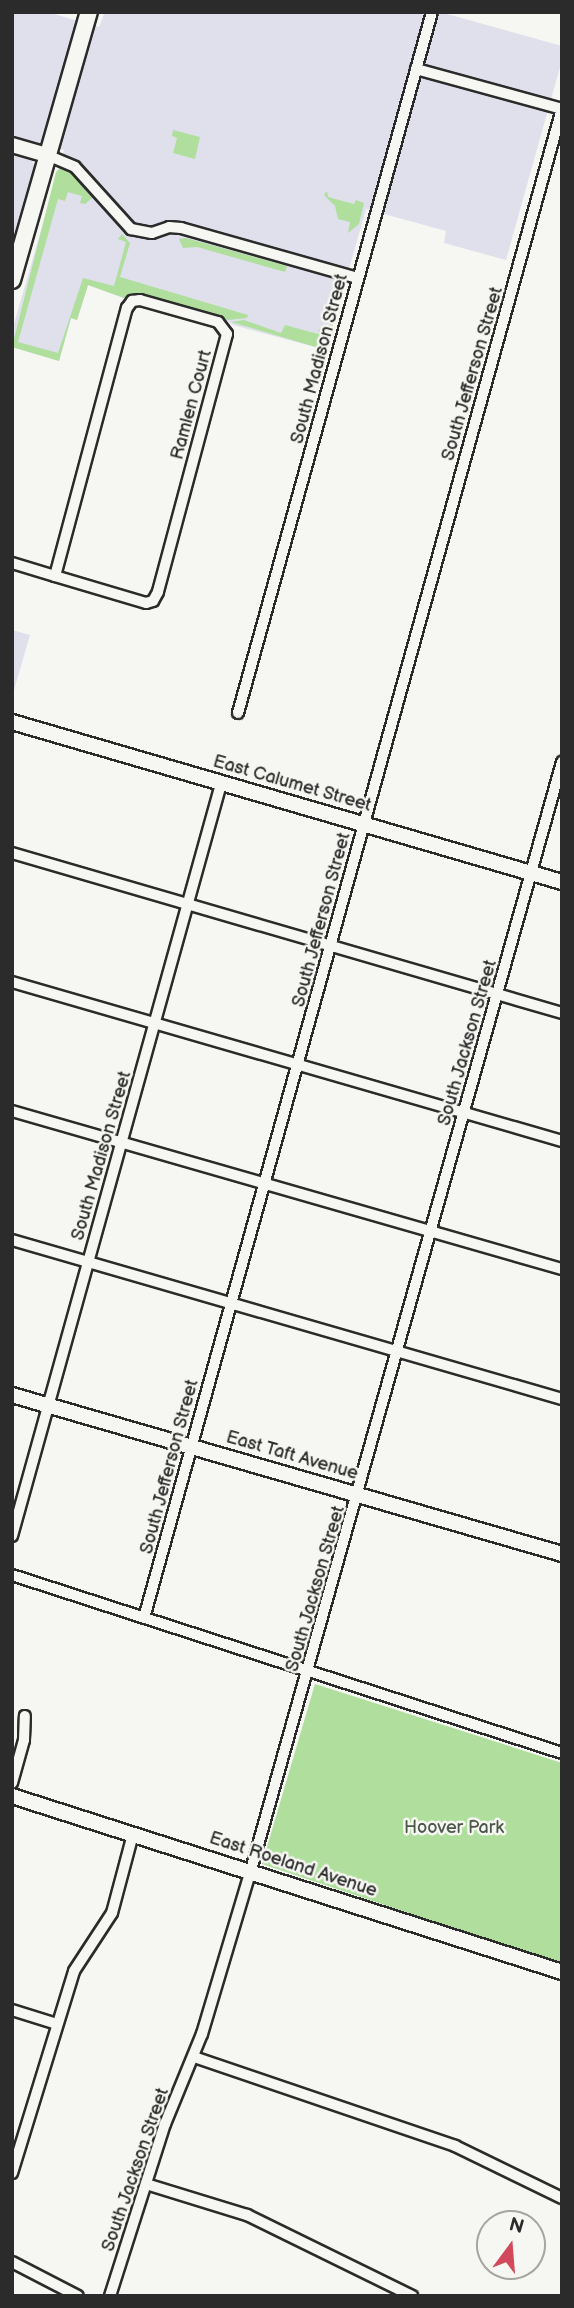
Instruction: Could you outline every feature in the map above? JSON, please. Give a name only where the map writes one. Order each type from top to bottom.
[{"type":"main road","points":[[12,280],[89,12]]},
{"type":"street","name":"South Madison Street","points":[[238,713],[432,12]]},
{"type":"street","points":[[416,69],[562,109]]},
{"type":"street","name":"South Jefferson Street","points":[[144,1618],[562,109]]},
{"type":"street","points":[[12,145],[75,167],[131,229],[152,233],[181,228],[358,278]]},
{"type":"street","name":"Ramlen Court","points":[[12,563],[55,576],[142,602],[155,598],[227,337],[221,324],[140,300],[132,301],[128,305],[55,576]]},
{"type":"street","name":"East Calumet Street","points":[[12,722],[562,882]]},
{"type":"street","name":"South Jackson Street","points":[[110,2296],[165,2124],[194,2057],[251,1870],[359,1495],[562,762]]},
{"type":"street","name":"South Madison Street","points":[[12,1536],[221,784]]},
{"type":"street","points":[[12,853],[562,1013]]},
{"type":"street","points":[[12,982],[562,1141]]},
{"type":"street","points":[[12,1111],[562,1269]]},
{"type":"street","points":[[12,1240],[562,1399]]},
{"type":"street","name":"East Taft Avenue","points":[[12,1395],[562,1554]]},
{"type":"street","points":[[12,1575],[562,1754]]},
{"type":"street","points":[[12,1783],[24,1740],[24,1716]]},
{"type":"street","name":"East Roeland Avenue","points":[[12,1796],[251,1870],[562,1972]]},
{"type":"street","points":[[12,2174],[76,1966],[112,1913],[133,1834]]},
{"type":"street","points":[[12,2010],[57,2024]]},
{"type":"street","points":[[194,2057],[455,2146],[562,2198]]},
{"type":"street","points":[[146,2184],[247,2215],[412,2296]]},
{"type":"street","points":[[12,2262],[78,2296]]},
{"type":"shaded area","points":[[12,12],[47,12],[99,27],[105,12],[440,12],[562,46],[562,60],[506,260],[444,243],[446,231],[366,209],[326,350],[233,325],[224,318],[139,293],[124,298],[88,285],[77,320],[71,318],[59,361],[12,347],[12,331],[64,150],[12,137]]},
{"type":"shaded area","points":[[12,153],[30,158],[35,166],[12,245]]},
{"type":"shaded area","points":[[12,630],[30,635],[12,697]]},
{"type":"green space","points":[[173,130],[200,137],[195,159],[173,153],[177,138],[172,136]]},
{"type":"green space","points":[[61,167],[71,173],[92,198],[85,204],[80,203],[82,196],[68,192],[65,201],[58,199],[18,342],[58,353],[83,278],[114,286],[126,242],[118,239],[122,234],[130,243],[120,277],[248,315],[247,318],[228,320],[139,293],[124,298],[88,285],[77,320],[71,318],[59,361],[12,347],[56,172]]},
{"type":"green space","points":[[327,191],[328,197],[354,204],[356,200],[364,203],[359,224],[348,233],[350,222],[338,219],[335,206],[324,195]]},
{"type":"green space","points":[[186,238],[287,266],[285,272],[197,247],[183,248],[179,239]]},
{"type":"green space","points":[[338,278],[344,280],[326,350],[231,322],[244,320],[281,333],[285,325],[318,334],[320,327],[328,328],[338,290],[332,286]]},
{"type":"green space","name":"Hoover Park","points":[[315,1684],[562,1763],[562,1964],[262,1864]]}]
